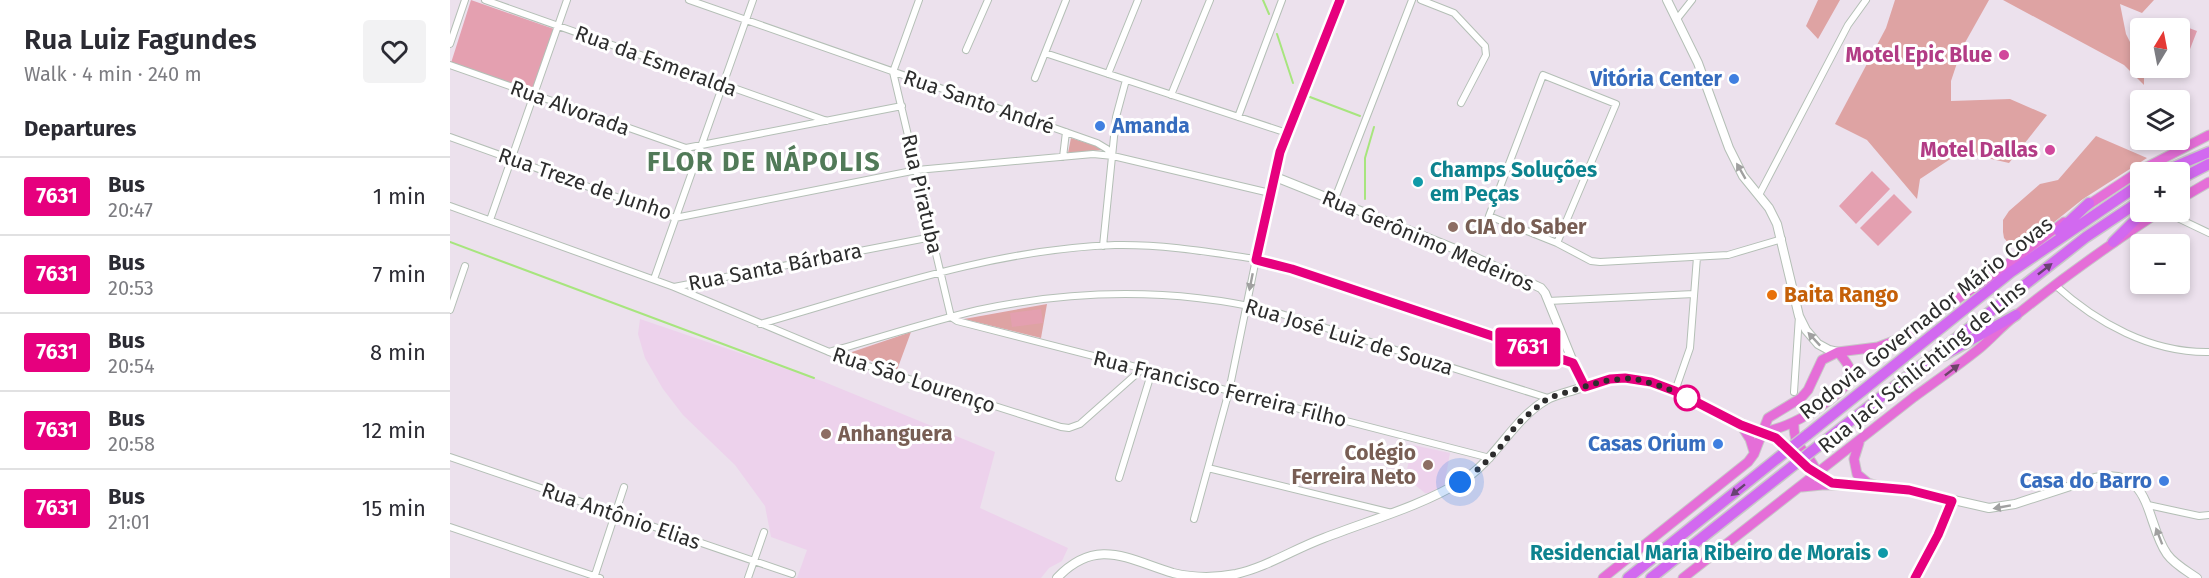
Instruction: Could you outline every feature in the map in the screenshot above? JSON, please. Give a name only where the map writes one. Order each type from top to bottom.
[{"type":"highway","points":[[2186,162],[2209,152]]},
{"type":"highway","points":[[2190,174],[2209,164]]},
{"type":"highway","name":"Rodovia Governador Mário Covas","points":[[1628,578],[2011,272],[2130,191]]},
{"type":"highway","points":[[2011,272],[2089,203]]},
{"type":"highway","name":"Rodovia Governador Mário Covas","points":[[1651,578],[2086,237],[2130,208]]},
{"type":"highway","points":[[2112,242],[2133,222]]},
{"type":"highway","points":[[1915,371],[2016,315]]},
{"type":"main road","points":[[1340,0],[1287,133],[1273,176],[1256,260],[1292,269],[1573,363]]},
{"type":"main road","points":[[1667,0],[1712,99],[1729,148],[1747,182],[1775,218],[1782,238],[1799,316],[1806,330],[1818,344],[1838,352],[1851,370],[1848,383],[1794,423],[1763,432]]},
{"type":"main road","points":[[1603,578],[1740,470],[1754,454],[1768,418],[1805,394],[1822,360],[1838,352],[1878,347],[1902,338],[2016,258],[2089,203],[2149,166],[2209,135]]},
{"type":"main road","name":"Rua Gerônimo Medeiros","points":[[1273,176],[1470,255],[1535,284],[1545,293],[1585,387]]},
{"type":"main road","points":[[2190,193],[2209,182]]},
{"type":"main road","name":"Rua Jaci Schlichting de Lins","points":[[1683,578],[1914,397],[1974,353],[2016,315],[2112,242],[2143,222]]},
{"type":"main road","points":[[1057,578],[1075,563],[1093,555],[1133,557],[1173,573],[1199,578],[1235,574],[1262,566],[1322,538],[1438,495],[1460,482],[1490,458],[1517,424],[1548,398],[1610,379],[1632,378],[1675,391],[1741,425],[1763,432],[1784,443],[1817,474],[1837,485]]},
{"type":"main road","points":[[1794,423],[1794,438],[1814,464],[1817,474]]},
{"type":"main road","points":[[1741,425],[1750,439],[1754,454]]},
{"type":"main road","points":[[1859,442],[1854,459],[1857,474],[1868,483],[1881,487]]},
{"type":"main road","points":[[1800,488],[1822,484],[1881,487],[1919,492],[1982,508],[2000,508],[2107,476],[2125,479],[2142,493],[2167,554],[2197,578]]},
{"type":"main road","points":[[1917,577],[1952,501]]},
{"type":"street","points":[[450,44],[465,0]]},
{"type":"street","name":"Rua da Esmeralda","points":[[485,0],[827,121]]},
{"type":"street","points":[[490,220],[567,0]]},
{"type":"street","name":"Rua Santo André","points":[[689,0],[1103,145],[1113,156],[1270,193]]},
{"type":"street","points":[[654,279],[753,0]]},
{"type":"street","points":[[894,72],[919,0]]},
{"type":"street","points":[[966,50],[988,0]]},
{"type":"street","points":[[1035,78],[1066,0]]},
{"type":"street","points":[[1108,74],[1138,0]]},
{"type":"street","points":[[1171,95],[1210,0]]},
{"type":"street","points":[[1238,117],[1282,0]]},
{"type":"street","points":[[1334,201],[1412,0]]},
{"type":"street","points":[[1421,0],[1454,13],[1485,46],[1486,55],[1461,103]]},
{"type":"street","points":[[1677,19],[1692,0]]},
{"type":"street","points":[[1759,195],[1848,25],[1866,0]]},
{"type":"street","points":[[1045,53],[1287,133]]},
{"type":"street","name":"Rua Alvorada","points":[[450,65],[681,148],[701,147],[902,106]]},
{"type":"street","name":"Rua Piratuba","points":[[894,72],[951,317]]},
{"type":"street","points":[[1557,243],[1616,104],[1543,75],[1489,216],[1557,243],[1591,261],[1600,262],[1697,257],[1741,252],[1782,238]]},
{"type":"street","points":[[1103,246],[1116,117],[1126,80]]},
{"type":"street","points":[[1063,157],[1066,132]]},
{"type":"street","name":"Rua Treze de Junho","points":[[450,137],[675,218],[917,170],[1093,154],[1113,156]]},
{"type":"street","name":"Rua Santa Bárbara","points":[[450,206],[674,287],[932,237]]},
{"type":"street","points":[[2186,222],[2209,233]]},
{"type":"street","points":[[760,324],[941,273],[1005,258],[1103,246],[1162,247],[1256,260],[1229,391],[1194,519]]},
{"type":"street","points":[[1675,391],[1690,348],[1697,257]]},
{"type":"street","points":[[450,310],[465,266]]},
{"type":"street","points":[[2055,285],[2096,317],[2118,330],[2178,351],[2209,352]]},
{"type":"street","name":"Rua São Lourenço","points":[[674,287],[830,352],[942,391],[1061,427],[1070,428],[1080,424],[1142,369]]},
{"type":"street","name":"Rua José Luiz de Souza","points":[[830,352],[951,317],[1020,303],[1121,293],[1168,295],[1247,305],[1300,319],[1548,398]]},
{"type":"street","points":[[1548,301],[1695,294]]},
{"type":"street","points":[[1794,392],[1799,316]]},
{"type":"street","name":"Rua Francisco Ferreira Filho","points":[[951,317],[963,324],[1490,458]]},
{"type":"street","points":[[1119,478],[1152,371]]},
{"type":"street","name":"Rua Antônio Elias","points":[[450,458],[792,574]]},
{"type":"street","points":[[1208,468],[1392,513]]},
{"type":"street","points":[[450,527],[596,577],[624,487]]},
{"type":"street","points":[[2148,505],[2199,516],[2209,515]]},
{"type":"street","points":[[748,578],[764,532]]},
{"type":"shaded area","points":[[471,0],[554,29],[532,90],[451,63]]},
{"type":"shaded area","points":[[1818,0],[1840,0],[1818,39],[1806,26]]},
{"type":"shaded area","points":[[1895,0],[1989,0],[1962,48],[1951,81],[1951,101],[2010,99],[2047,115],[2009,163],[1961,152],[1920,179],[1917,199],[1867,140],[1835,124],[1886,28]]},
{"type":"shaded area","points":[[2003,0],[2154,0],[2142,13],[2120,4],[2126,34],[2130,42],[2130,71],[2124,65]]},
{"type":"shaded area","points":[[2190,28],[2197,31],[2190,49]]},
{"type":"shaded area","points":[[2137,78],[2144,78],[2144,85]]},
{"type":"shaded area","points":[[2096,136],[2147,158],[2141,162],[2130,162],[2130,169],[2083,199],[2028,243],[2011,246],[2004,238],[2003,232],[2003,220],[2009,211],[2040,184],[2058,180]]},
{"type":"shaded area","points":[[1071,138],[1099,147],[1102,150],[1068,153]]},
{"type":"shaded area","points":[[1872,171],[1890,189],[1856,224],[1839,206]]},
{"type":"shaded area","points":[[1894,194],[1912,212],[1878,246],[1860,228]]},
{"type":"shaded area","points":[[1047,304],[1041,338],[964,319]]},
{"type":"shaded area","points":[[1041,309],[1043,323],[1012,327],[1010,313]]},
{"type":"shaded area","name":"Anhanguera","points":[[640,319],[822,381],[995,452],[980,508],[1068,548],[1062,561],[1049,568],[1041,578],[797,578],[807,550],[771,537],[765,506],[735,465],[683,415],[663,389],[645,358],[638,334]]},
{"type":"shaded area","points":[[911,332],[897,370],[849,353]]},
{"type":"shaded area","name":"Colégio Ferreira Neto","points":[[1413,445],[1450,453],[1444,486],[1432,494],[1425,493],[1405,477]]},
{"type":"waterway","points":[[1263,0],[1269,14]]},
{"type":"waterway","points":[[1277,34],[1293,83]]},
{"type":"waterway","points":[[1310,97],[1360,116]]},
{"type":"waterway","points":[[1365,199],[1365,158],[1374,127]]},
{"type":"waterway","points":[[450,242],[814,378]]},
{"type":"bus line","name":"7631","points":[[1340,0],[1280,152],[1256,260],[1292,269],[1573,363],[1585,387],[1610,379],[1632,378],[1675,391],[1741,425],[1776,438],[1784,443],[1808,468],[1823,479],[1837,485],[1909,490],[1952,501],[1932,548],[1915,578]]},
{"type":"place","name":"Motel Epic Blue","points":[[2004,55]]},
{"type":"place","name":"Vitória Center","points":[[1734,79]]},
{"type":"place","name":"Amanda","points":[[1100,126]]},
{"type":"place","name":"Motel Dallas","points":[[2050,150]]},
{"type":"place","name":"Champs Soluções em Peças","points":[[1418,182]]},
{"type":"place","name":"CIA do Saber","points":[[1453,227]]},
{"type":"place","name":"Baita Rango","points":[[1772,295]]},
{"type":"place","name":"Anhanguera","points":[[826,434]]},
{"type":"place","name":"Casas Orium","points":[[1718,444]]},
{"type":"place","name":"Colégio Ferreira Neto","points":[[1428,465]]},
{"type":"place","name":"Casa do Barro","points":[[2164,481]]},
{"type":"place","name":"Residencial Maria Ribeiro de Morais","points":[[1883,553]]},
{"type":"district","name":"FLOR DE NÁPOLIS","points":[[764,162]]},
{"type":"route","points":[[1460,482],[1481,467],[1504,443],[1517,424],[1548,398],[1610,379],[1632,378],[1664,387],[1687,398]]}]
